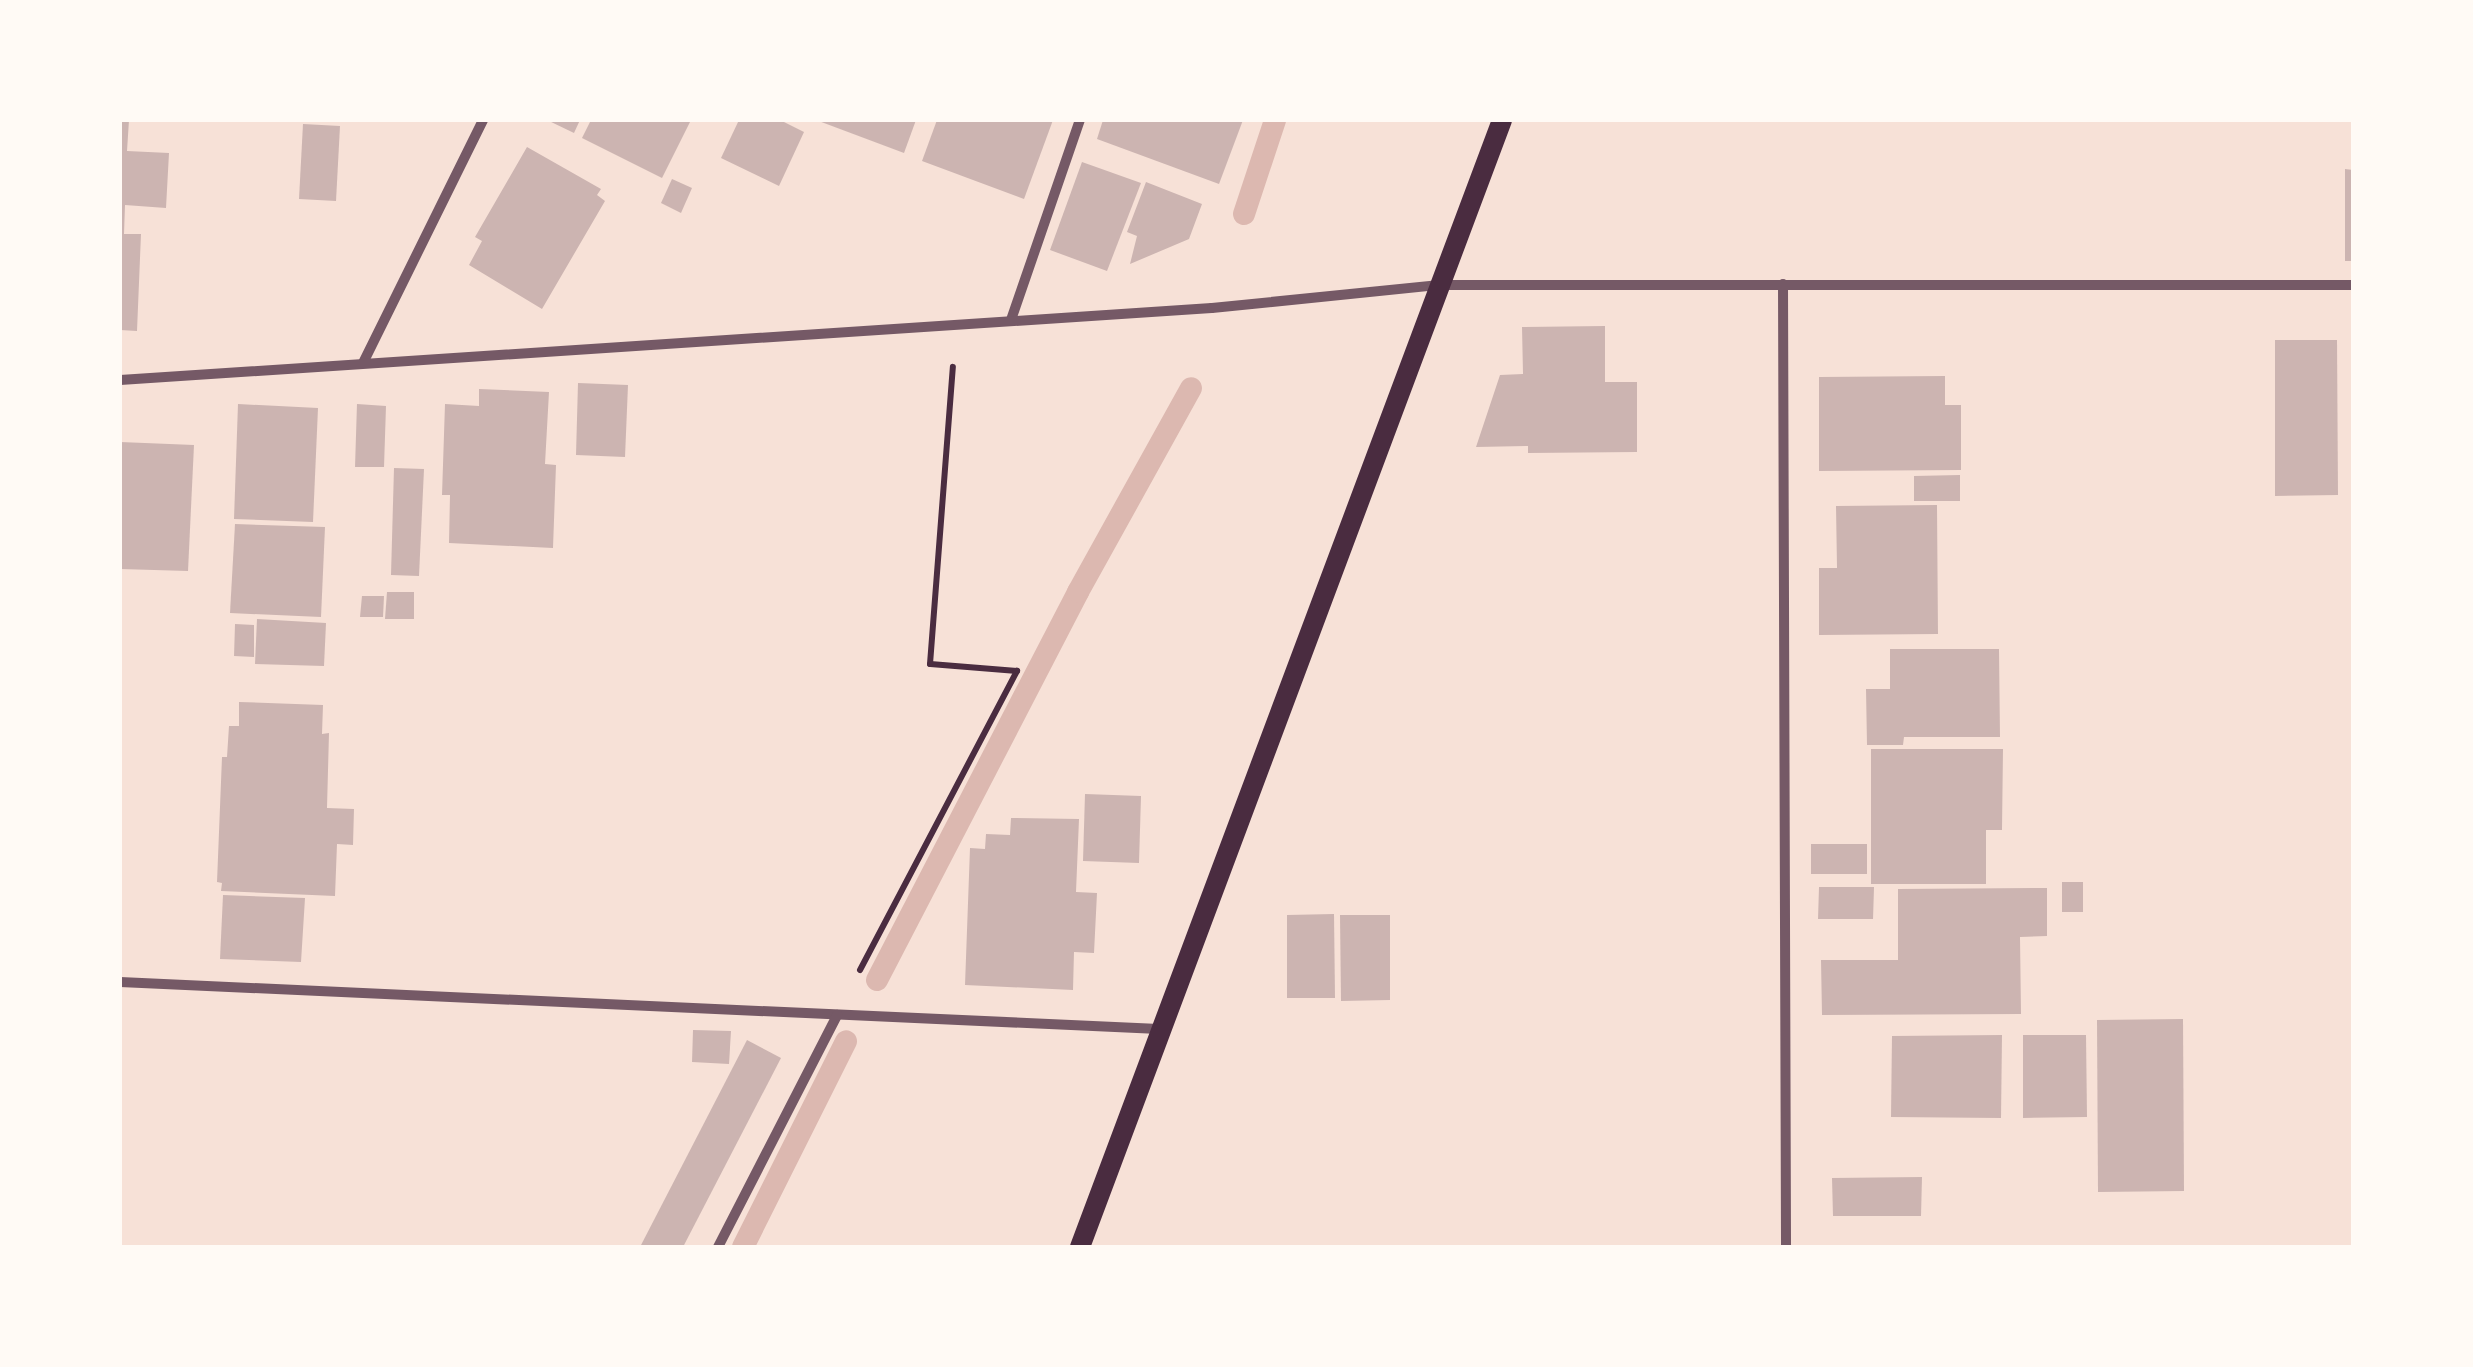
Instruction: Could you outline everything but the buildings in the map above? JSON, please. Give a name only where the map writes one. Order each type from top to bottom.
[{"type":"main road","points":[[1080,1247],[1158,1029],[1502,120]]},
{"type":"street","points":[[362,363],[483,120]]},
{"type":"street","points":[[1011,320],[1080,120]]},
{"type":"street","points":[[120,380],[1212,308],[1440,284],[2353,284]]},
{"type":"street","points":[[1783,284],[1786,1247]]},
{"type":"street","points":[[120,982],[1158,1029]]},
{"type":"street","points":[[718,1247],[836,1015]]},
{"type":"path","points":[[836,1015],[1016,671],[930,664],[956,326]]},
{"type":"waterway","points":[[1244,214],[1275,120]]},
{"type":"waterway","points":[[877,980],[1078,592],[1191,388]]},
{"type":"waterway","points":[[743,1247],[846,1041]]}]
